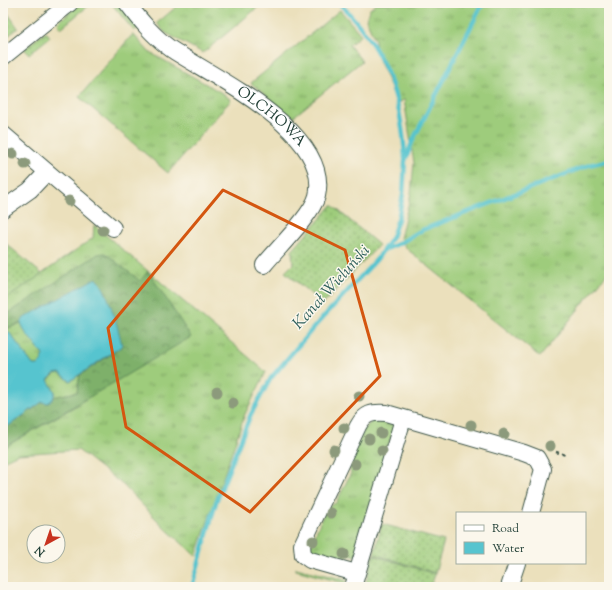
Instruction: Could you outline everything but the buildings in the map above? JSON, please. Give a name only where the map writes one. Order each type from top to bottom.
[{"type":"street","points":[[3,57],[70,3]]},
{"type":"street","name":"OLCHOWA","points":[[127,3],[147,28],[167,45],[245,93],[259,104],[296,138],[307,150],[314,162],[318,183],[314,204],[264,265]]},
{"type":"street","points":[[3,134],[113,228]]},
{"type":"street","points":[[3,209],[30,190],[47,172]]},
{"type":"street","points":[[403,418],[354,580],[310,560],[303,555],[302,545],[361,421],[370,413],[376,412],[403,418],[524,452],[537,458],[543,469],[531,512]]},
{"type":"street","points":[[514,586],[517,564]]},
{"type":"path","points":[[556,452],[566,455]]},
{"type":"highlighted area","points":[[223,190],[345,250],[380,376],[250,512],[126,427],[108,328]]},
{"type":"green space","points":[[81,3],[92,3],[61,28],[58,24],[59,21]]},
{"type":"green space","points":[[111,3],[121,3],[140,26],[134,31]]},
{"type":"green space","points":[[181,3],[263,3],[203,53],[164,32],[157,23]]},
{"type":"green space","points":[[377,3],[609,3],[609,271],[540,357],[407,249],[400,238],[411,193],[414,163],[404,99],[401,102],[396,101],[376,52],[375,40],[366,19],[369,10]]},
{"type":"green space","points":[[3,6],[18,28],[3,40]]},
{"type":"green space","points":[[340,10],[361,35],[349,45],[362,61],[292,118],[251,83]]},
{"type":"green space","points":[[44,33],[47,33],[50,37],[29,54],[24,49]]},
{"type":"green space","points":[[133,34],[149,52],[222,93],[231,100],[168,173],[79,97]]},
{"type":"green space","points":[[332,205],[379,245],[323,304],[285,272],[293,264],[292,251]]},
{"type":"green space","points":[[94,225],[149,272],[140,282],[105,253],[3,317],[3,301],[93,238]]},
{"type":"green space","points":[[3,241],[42,274],[3,301]]},
{"type":"green space","points":[[105,253],[140,281],[148,271],[191,337],[3,448],[3,430],[42,402],[48,403],[53,397],[77,392],[80,375],[116,351],[97,278],[25,318],[21,323],[3,330],[3,317],[98,254]]},
{"type":"green space","points":[[149,272],[266,372],[245,414],[196,556],[166,529],[123,485],[78,450],[18,454],[3,461],[3,448],[79,404]]},
{"type":"green space","points":[[21,323],[25,331],[43,355],[42,361],[38,365],[33,365],[9,332],[4,330]]},
{"type":"green space","points":[[58,372],[70,381],[80,375],[77,392],[53,397],[55,392],[48,380]]},
{"type":"green space","points":[[374,418],[391,422],[394,427],[356,556],[348,554],[344,564],[313,553],[310,547],[326,508],[336,503],[351,473],[348,462],[364,430]]},
{"type":"green space","points":[[382,524],[444,541],[435,573],[374,554]]},
{"type":"green space","points":[[373,555],[435,574],[431,587],[365,586]]},
{"type":"green space","points":[[296,568],[346,580],[347,587],[344,587],[344,583],[296,570]]},
{"type":"water","points":[[96,278],[104,289],[108,299],[116,320],[122,346],[70,381],[60,373],[54,374],[48,380],[55,392],[53,399],[48,403],[42,402],[3,430],[3,330],[9,332],[33,365],[38,365],[42,361],[43,355],[25,332],[21,323],[24,318]]},
{"type":"waterway","points":[[339,3],[368,37],[388,74],[400,115],[405,159]]},
{"type":"waterway","name":"Kanał Wieluński","points":[[192,587],[216,502],[251,414],[271,378],[315,326],[377,259],[392,237],[398,219],[403,195],[405,161],[413,140],[483,3]]},
{"type":"waterway","points":[[384,250],[400,243],[422,230],[589,165],[609,160]]}]
